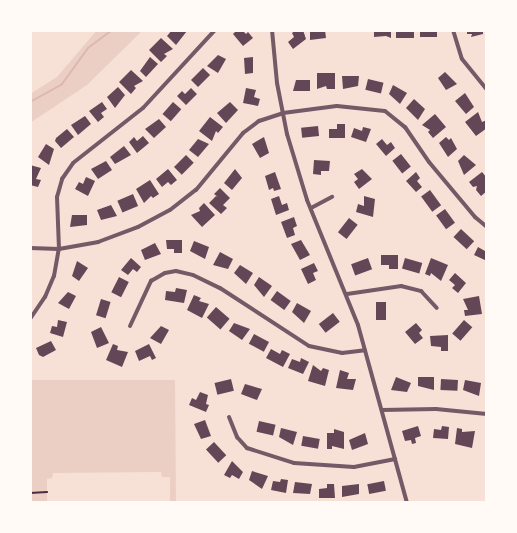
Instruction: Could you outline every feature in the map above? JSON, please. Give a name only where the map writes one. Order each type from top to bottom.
[{"type":"street","points":[[30,319],[45,297],[54,276],[59,249],[57,197],[62,179],[73,164],[143,108],[215,30]]},
{"type":"street","points":[[273,30],[287,134],[311,208],[347,294],[365,350],[407,503]]},
{"type":"street","points":[[453,30],[462,59],[487,90]]},
{"type":"street","points":[[30,248],[59,249],[98,242],[170,210],[196,190],[243,133],[260,121],[283,113],[337,106],[385,111],[405,127],[429,162],[475,217],[487,227]]},
{"type":"street","points":[[311,208],[332,197]]},
{"type":"street","points":[[130,326],[151,280],[165,273],[176,271],[194,275],[220,288],[309,346],[342,352],[365,350]]},
{"type":"street","points":[[347,294],[402,286],[421,291],[437,308]]},
{"type":"street","points":[[382,410],[427,408],[487,414]]},
{"type":"street","points":[[230,417],[237,436],[247,448],[294,463],[322,467],[354,467],[395,459]]},
{"type":"path","points":[[30,493],[47,492]]},
{"type":"shaded area","points":[[97,30],[143,30],[87,85],[30,123],[30,94],[57,77]]},
{"type":"shaded area","points":[[30,380],[175,380],[176,503],[170,503],[170,477],[162,477],[161,472],[53,473],[52,478],[47,479],[47,503],[30,503]]},
{"type":"building","points":[[172,30],[187,31],[176,45],[167,36]]},
{"type":"building","points":[[237,30],[242,30],[246,34],[248,32],[253,38],[243,46],[233,34]]},
{"type":"building","points":[[296,30],[303,30],[306,39],[293,49],[288,42],[294,37],[292,33]]},
{"type":"building","points":[[310,30],[325,30],[326,38],[310,40]]},
{"type":"building","points":[[374,30],[391,30],[391,38],[374,37]]},
{"type":"building","points":[[396,30],[414,30],[414,38],[396,38]]},
{"type":"building","points":[[420,30],[437,30],[437,37],[420,37]]},
{"type":"building","points":[[467,30],[483,30],[483,34],[471,37],[472,34],[467,34]]},
{"type":"building","points":[[161,38],[173,49],[164,54],[167,56],[161,62],[149,50]]},
{"type":"building","points":[[218,55],[226,59],[218,73],[207,66]]},
{"type":"building","points":[[150,57],[158,64],[146,77],[140,71]]},
{"type":"building","points":[[253,57],[253,73],[245,74],[244,58]]},
{"type":"building","points":[[203,68],[210,75],[198,87],[191,80]]},
{"type":"building","points":[[131,70],[143,81],[134,86],[136,88],[131,94],[119,82]]},
{"type":"building","points":[[445,72],[457,84],[446,90],[438,78]]},
{"type":"building","points":[[317,73],[335,73],[335,89],[327,89],[326,86],[317,89]]},
{"type":"building","points":[[342,76],[359,76],[358,86],[343,89]]},
{"type":"building","points":[[368,79],[384,83],[381,94],[365,90]]},
{"type":"building","points":[[296,80],[310,80],[310,91],[293,91]]},
{"type":"building","points":[[393,85],[407,93],[400,104],[389,94]]},
{"type":"building","points":[[118,87],[125,95],[115,108],[107,97]]},
{"type":"building","points":[[191,88],[197,94],[186,105],[177,96],[182,91],[185,94]]},
{"type":"building","points":[[246,88],[256,90],[254,97],[260,99],[258,106],[243,103]]},
{"type":"building","points":[[465,93],[474,107],[466,114],[455,101]]},
{"type":"building","points":[[414,99],[425,109],[418,120],[406,108]]},
{"type":"building","points":[[102,102],[107,109],[101,113],[104,117],[98,122],[89,111]]},
{"type":"building","points":[[173,102],[181,109],[171,121],[163,114]]},
{"type":"building","points":[[230,102],[238,110],[226,123],[217,113]]},
{"type":"building","points":[[478,112],[482,122],[487,120],[487,128],[476,136],[465,122]]},
{"type":"building","points":[[435,114],[446,127],[433,138],[428,132],[430,130],[422,125]]},
{"type":"building","points":[[85,116],[91,124],[78,135],[71,125]]},
{"type":"building","points":[[210,117],[223,127],[218,133],[216,131],[212,141],[199,131]]},
{"type":"building","points":[[159,119],[166,127],[154,138],[145,129]]},
{"type":"building","points":[[337,124],[345,124],[345,138],[329,138],[329,129],[337,129]]},
{"type":"building","points":[[318,126],[319,136],[302,138],[301,128]]},
{"type":"building","points":[[363,127],[371,129],[366,142],[351,137],[354,128],[362,131]]},
{"type":"building","points":[[67,129],[74,137],[61,148],[55,141]]},
{"type":"building","points":[[143,136],[149,143],[137,153],[129,142],[134,137],[137,141]]},
{"type":"building","points":[[264,137],[269,153],[260,158],[252,144]]},
{"type":"building","points":[[446,137],[449,140],[451,138],[457,149],[448,157],[439,143]]},
{"type":"building","points":[[198,139],[209,144],[198,157],[189,150]]},
{"type":"building","points":[[382,139],[387,145],[391,142],[395,148],[386,156],[376,144]]},
{"type":"building","points":[[46,144],[54,149],[49,165],[38,157]]},
{"type":"building","points":[[124,146],[131,155],[115,164],[110,157]]},
{"type":"building","points":[[401,154],[411,167],[402,173],[392,161]]},
{"type":"building","points":[[186,155],[194,163],[182,175],[174,167]]},
{"type":"building","points":[[464,155],[476,165],[464,175],[458,161]]},
{"type":"building","points":[[314,160],[330,161],[329,171],[321,171],[321,175],[313,174]]},
{"type":"building","points":[[106,161],[112,170],[98,179],[91,169]]},
{"type":"building","points":[[30,165],[41,168],[36,179],[41,180],[38,187],[30,185]]},
{"type":"building","points":[[168,169],[177,180],[171,185],[168,182],[162,187],[156,179]]},
{"type":"building","points":[[235,169],[242,178],[232,190],[224,183]]},
{"type":"building","points":[[362,169],[372,179],[359,189],[354,182],[358,179],[354,174]]},
{"type":"building","points":[[275,172],[281,189],[274,191],[273,188],[269,190],[265,176]]},
{"type":"building","points":[[416,172],[420,178],[417,181],[422,187],[416,192],[406,181]]},
{"type":"building","points":[[482,172],[487,178],[487,191],[481,196],[476,190],[477,186],[473,187],[469,182]]},
{"type":"building","points":[[86,177],[95,181],[88,196],[75,189],[79,182],[83,184]]},
{"type":"building","points":[[150,180],[159,194],[153,198],[151,196],[144,203],[136,189]]},
{"type":"building","points":[[220,188],[230,198],[223,205],[227,208],[221,214],[209,203],[216,196],[218,197],[214,194]]},
{"type":"building","points":[[430,190],[441,205],[432,212],[421,196]]},
{"type":"building","points":[[133,194],[138,206],[122,213],[117,201]]},
{"type":"building","points":[[279,196],[282,205],[287,203],[289,210],[276,215],[271,199]]},
{"type":"building","points":[[364,196],[375,199],[373,217],[356,212],[358,204],[364,206]]},
{"type":"building","points":[[204,203],[215,215],[202,227],[191,215],[200,211],[199,208]]},
{"type":"building","points":[[111,205],[117,216],[101,220],[97,210]]},
{"type":"building","points":[[445,209],[455,223],[446,229],[436,215]]},
{"type":"building","points":[[72,215],[87,215],[87,225],[70,227]]},
{"type":"building","points":[[294,217],[297,226],[293,228],[295,235],[287,238],[281,222]]},
{"type":"building","points":[[349,218],[358,225],[347,239],[338,232]]},
{"type":"building","points":[[461,229],[474,241],[467,249],[453,237]]},
{"type":"building","points":[[166,240],[182,240],[182,253],[174,253],[174,249],[167,249]]},
{"type":"building","points":[[301,240],[310,255],[300,260],[291,244]]},
{"type":"building","points":[[194,241],[209,247],[205,259],[190,251]]},
{"type":"building","points":[[155,243],[161,254],[145,260],[141,250]]},
{"type":"building","points":[[487,246],[487,261],[474,255],[478,247],[485,251]]},
{"type":"building","points":[[220,252],[233,259],[228,269],[213,265]]},
{"type":"building","points":[[381,255],[398,255],[398,269],[389,269],[389,265],[381,265]]},
{"type":"building","points":[[131,258],[141,267],[137,272],[133,269],[128,275],[121,270]]},
{"type":"building","points":[[368,258],[372,269],[355,275],[351,264]]},
{"type":"building","points":[[405,258],[422,263],[419,274],[402,269]]},
{"type":"building","points":[[431,258],[448,265],[441,281],[431,273],[430,276],[425,274]]},
{"type":"building","points":[[77,261],[88,268],[79,281],[72,276]]},
{"type":"building","points":[[314,263],[318,271],[313,273],[316,280],[308,284],[301,269]]},
{"type":"building","points":[[240,265],[253,273],[246,284],[234,273]]},
{"type":"building","points":[[455,273],[466,283],[458,293],[452,288],[455,285],[449,280]]},
{"type":"building","points":[[119,277],[129,282],[121,297],[111,292]]},
{"type":"building","points":[[259,277],[272,286],[264,297],[254,285]]},
{"type":"building","points":[[176,288],[187,290],[184,303],[165,300],[166,291],[175,292]]},
{"type":"building","points":[[277,291],[291,301],[284,310],[271,300]]},
{"type":"building","points":[[68,292],[76,296],[69,309],[58,303]]},
{"type":"building","points":[[194,295],[201,298],[199,301],[209,304],[202,318],[187,310]]},
{"type":"building","points":[[479,296],[482,314],[465,316],[464,310],[468,310],[463,299]]},
{"type":"building","points":[[101,299],[111,302],[106,318],[96,315]]},
{"type":"building","points":[[376,302],[386,302],[386,320],[376,320]]},
{"type":"building","points":[[297,303],[311,311],[304,323],[292,312]]},
{"type":"building","points":[[216,307],[230,319],[220,329],[207,318]]},
{"type":"building","points":[[333,313],[340,322],[326,333],[319,324]]},
{"type":"building","points":[[58,320],[67,322],[63,337],[50,333],[52,326],[57,327]]},
{"type":"building","points":[[464,320],[472,327],[460,341],[452,334]]},
{"type":"building","points":[[234,323],[250,329],[242,340],[229,331]]},
{"type":"building","points":[[416,323],[422,330],[419,333],[423,338],[415,344],[405,332]]},
{"type":"building","points":[[161,326],[169,330],[161,344],[150,338]]},
{"type":"building","points":[[101,327],[109,343],[97,348],[91,332]]},
{"type":"building","points":[[254,334],[269,342],[264,352],[249,344]]},
{"type":"building","points":[[448,335],[448,351],[441,351],[441,347],[431,346],[430,336]]},
{"type":"building","points":[[51,341],[56,350],[43,357],[39,355],[36,348]]},
{"type":"building","points":[[113,344],[118,346],[117,350],[128,352],[122,367],[106,360]]},
{"type":"building","points":[[149,344],[156,358],[152,360],[150,356],[139,361],[135,351]]},
{"type":"building","points":[[271,349],[280,354],[282,350],[290,354],[283,367],[266,358]]},
{"type":"building","points":[[301,358],[309,362],[303,374],[288,368],[292,359],[300,362]]},
{"type":"building","points":[[313,365],[321,371],[323,368],[329,370],[325,386],[308,381]]},
{"type":"building","points":[[340,370],[349,373],[347,379],[356,379],[353,390],[336,388]]},
{"type":"building","points":[[396,377],[411,383],[407,392],[391,390]]},
{"type":"building","points":[[418,377],[434,377],[434,390],[418,386]]},
{"type":"building","points":[[231,379],[234,391],[217,395],[215,383]]},
{"type":"building","points":[[441,379],[458,380],[457,391],[440,390]]},
{"type":"building","points":[[465,380],[481,383],[479,396],[463,390]]},
{"type":"building","points":[[245,384],[262,389],[257,400],[241,394]]},
{"type":"building","points":[[200,392],[208,395],[206,404],[209,405],[206,412],[189,405],[192,398],[196,400]]},
{"type":"building","points":[[205,420],[211,436],[201,439],[194,424]]},
{"type":"building","points":[[259,421],[276,425],[273,436],[257,432]]},
{"type":"building","points":[[418,426],[421,436],[415,438],[416,443],[412,444],[411,440],[405,441],[402,431]]},
{"type":"building","points":[[442,426],[449,427],[448,439],[433,438],[434,429],[441,430]]},
{"type":"building","points":[[281,428],[297,432],[293,445],[279,437]]},
{"type":"building","points":[[457,428],[462,429],[462,432],[475,431],[472,448],[455,444]]},
{"type":"building","points":[[334,429],[344,432],[344,449],[332,446],[332,449],[327,449],[327,433],[334,433]]},
{"type":"building","points":[[365,433],[368,444],[352,450],[349,440]]},
{"type":"building","points":[[303,436],[320,439],[318,449],[301,446]]},
{"type":"building","points":[[214,442],[226,455],[218,463],[206,450]]},
{"type":"building","points":[[232,461],[243,472],[239,479],[232,475],[230,478],[224,475]]},
{"type":"building","points":[[252,471],[268,476],[262,489],[249,480]]},
{"type":"building","points":[[281,479],[288,480],[286,493],[271,490],[273,481],[280,482]]},
{"type":"building","points":[[384,481],[386,491],[369,494],[367,484]]},
{"type":"building","points":[[295,482],[312,484],[310,494],[293,493]]},
{"type":"building","points":[[327,484],[334,484],[335,498],[319,498],[319,489],[327,488]]},
{"type":"building","points":[[359,484],[359,494],[342,497],[342,486]]},
{"type":"waterway","points":[[30,102],[62,84],[88,48],[112,30]]}]
